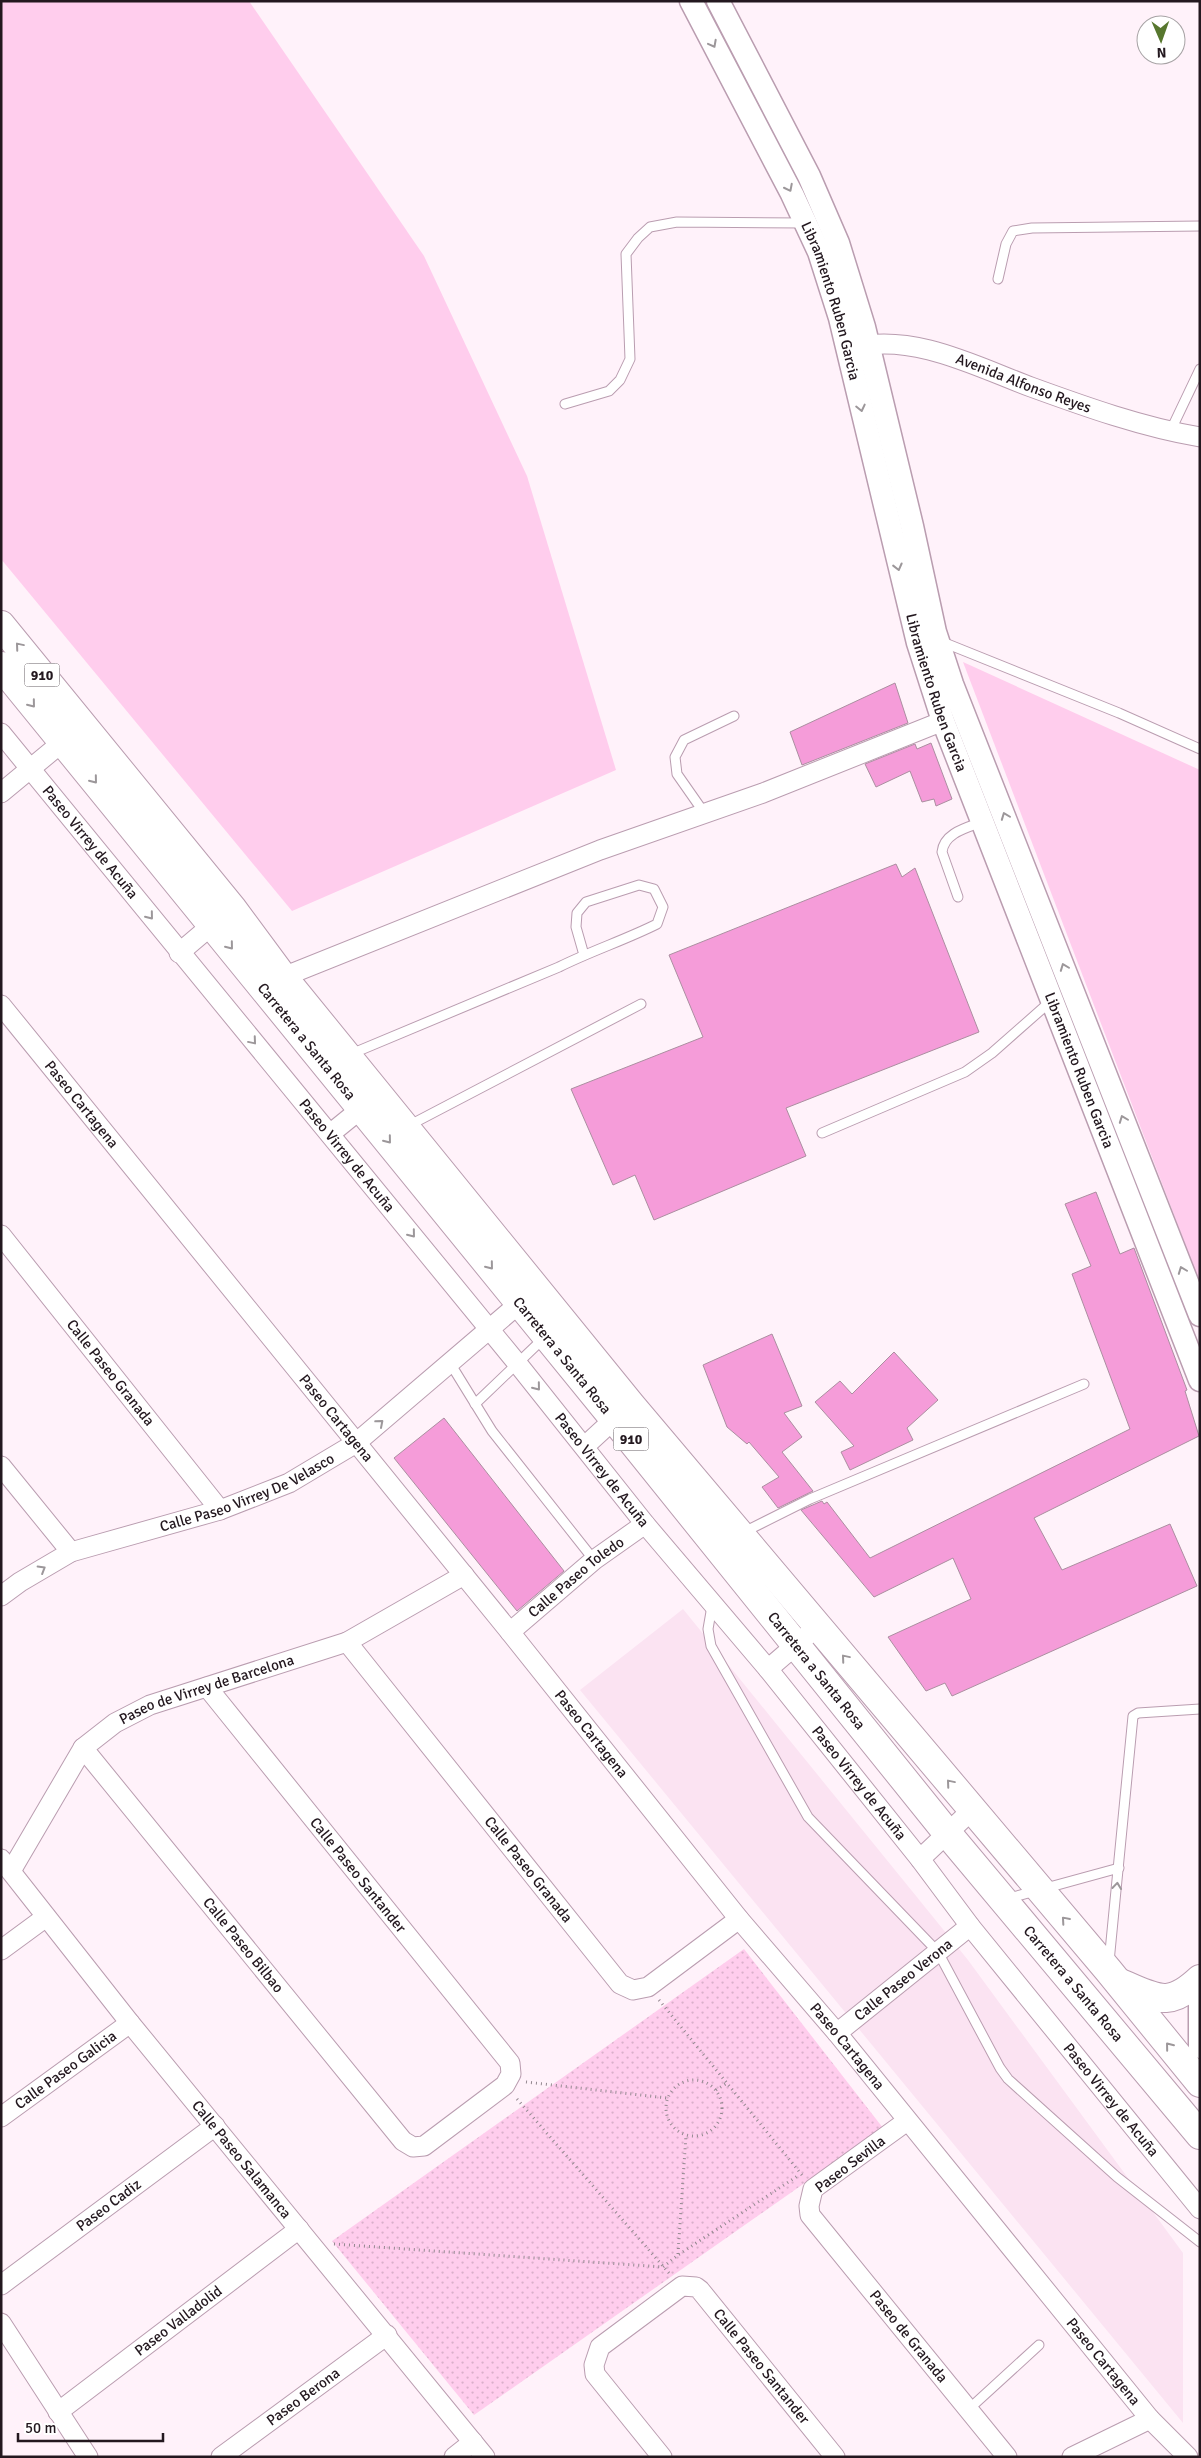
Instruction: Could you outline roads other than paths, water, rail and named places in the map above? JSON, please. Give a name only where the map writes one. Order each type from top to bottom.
[{"type":"main road","name":"Carretera a Santa Rosa","points":[[1,625],[73,733],[212,925],[362,1108],[529,1296],[729,1540],[818,1626],[1113,1976],[1200,2083]]},
{"type":"main road","name":"Carretera a Santa Rosa","points":[[1,666],[73,733],[232,908],[283,977],[405,1128],[529,1296]]},
{"type":"main road","name":"Carretera a Santa Rosa","points":[[729,1540],[796,1645],[948,1834],[1200,2135]]},
{"type":"main road","points":[[1113,1976],[1153,1996],[1174,1997],[1185,1993],[1200,1979]]},
{"type":"street","name":"Libramiento Ruben Garcia","points":[[691,1],[854,291],[869,344],[937,640],[952,684],[1200,1315]]},
{"type":"street","name":"Libramiento Ruben Garcia","points":[[718,1],[809,176],[818,224],[819,252],[847,349],[914,629],[943,721],[1200,1380]]},
{"type":"street","name":"Avenida Alfonso Reyes","points":[[847,349],[869,344],[888,343],[938,352],[1078,404],[1170,432],[1200,437]]},
{"type":"street","points":[[283,977],[600,850],[763,794],[943,721]]},
{"type":"street","name":"Paseo Virrey de Acuña","points":[[1,733],[489,1328],[645,1524],[768,1669],[920,1859],[970,1926],[1200,2209]]},
{"type":"street","points":[[1,793],[73,733]]},
{"type":"street","points":[[180,953],[212,925]]},
{"type":"street","name":"Paseo Cartagena","points":[[1,1005],[464,1575],[739,1919],[837,2033],[1150,2419],[1188,2457]]},
{"type":"street","points":[[330,1134],[362,1108]]},
{"type":"street","name":"Calle Paseo Granada","points":[[1,1236],[220,1510]]},
{"type":"street","name":"Calle Paseo Virrey De Velasco","points":[[1,1596],[20,1582],[71,1552],[220,1510],[289,1483],[356,1443],[489,1328],[529,1296]]},
{"type":"street","points":[[584,1446],[623,1412]]},
{"type":"street","points":[[1,1466],[71,1552]]},
{"type":"street","name":"Calle Paseo Toledo","points":[[510,1632],[594,1560],[645,1524]]},
{"type":"street","name":"Paseo de Virrey de Barcelona","points":[[6,1865],[83,1748],[115,1723],[150,1705],[347,1642],[464,1575]]},
{"type":"street","points":[[768,1669],[818,1626]]},
{"type":"street","name":"Calle Paseo Granada","points":[[347,1642],[620,1984],[633,1990],[648,1987],[739,1919]]},
{"type":"street","name":"Calle Paseo Santander","points":[[206,1687],[508,2076],[424,2146],[413,2147],[403,2141]]},
{"type":"street","name":"Calle Paseo Bilbao","points":[[83,1748],[403,2141]]},
{"type":"street","points":[[920,1859],[972,1810]]},
{"type":"street","name":"Calle Paseo Salamanca","points":[[6,1865],[130,2023],[387,2335],[479,2450]]},
{"type":"street","points":[[1,1950],[46,1917]]},
{"type":"street","name":"Calle Paseo Verona","points":[[837,2033],[970,1926]]},
{"type":"street","points":[[1200,1996],[1200,2047]]},
{"type":"street","name":"Calle Paseo Galicia","points":[[1,2117],[130,2023]]},
{"type":"street","name":"Paseo Sevilla","points":[[810,2215],[809,2206],[813,2190],[908,2121]]},
{"type":"street","name":"Paseo Cadiz","points":[[1,2285],[215,2126]]},
{"type":"street","name":"Paseo de Granada","points":[[810,2215],[1008,2457]]},
{"type":"street","name":"Paseo Valladolid","points":[[58,2412],[305,2236]]},
{"type":"street","name":"Calle Paseo Santander","points":[[662,2457],[595,2374],[594,2365],[600,2347],[682,2286],[696,2287],[700,2290],[835,2457]]},
{"type":"street","points":[[1,2323],[88,2457]]},
{"type":"street","name":"Paseo Berona","points":[[221,2457],[387,2335]]},
{"type":"street","points":[[1072,2457],[1150,2419]]},
{"type":"street","points":[[454,2457],[479,2450]]},
{"type":"lane","points":[[565,404],[609,391],[620,380],[630,359],[626,254],[638,238],[650,227],[677,222],[818,224]]},
{"type":"lane","points":[[998,279],[1006,244],[1013,231],[1032,228],[1200,226]]},
{"type":"lane","points":[[1170,432],[1200,369]]},
{"type":"lane","points":[[937,640],[1119,713],[1200,749]]},
{"type":"lane","points":[[705,814],[677,774],[675,757],[684,740],[734,716]]},
{"type":"lane","points":[[958,897],[942,852],[942,845],[947,838],[982,822]]},
{"type":"lane","points":[[347,1055],[584,955],[625,940],[657,924],[663,907],[654,888],[639,885],[586,902],[577,914],[576,927],[584,955]]},
{"type":"lane","points":[[822,1134],[965,1072],[992,1053],[1051,1000]]},
{"type":"lane","points":[[405,1128],[641,1004]]},
{"type":"lane","points":[[475,1404],[555,1328]]},
{"type":"lane","points":[[450,1363],[492,1431],[594,1560]]},
{"type":"lane","points":[[729,1540],[810,1499],[1084,1384]]},
{"type":"lane","points":[[713,1604],[708,1629],[711,1646],[808,1817],[938,1952],[1000,2068],[1008,2079],[1117,2176],[1200,2242]]},
{"type":"lane","points":[[1113,1976],[1119,1868],[1134,1714],[1200,1710]]},
{"type":"lane","points":[[1003,1900],[1119,1868]]},
{"type":"lane","points":[[969,2409],[1039,2345]]}]
